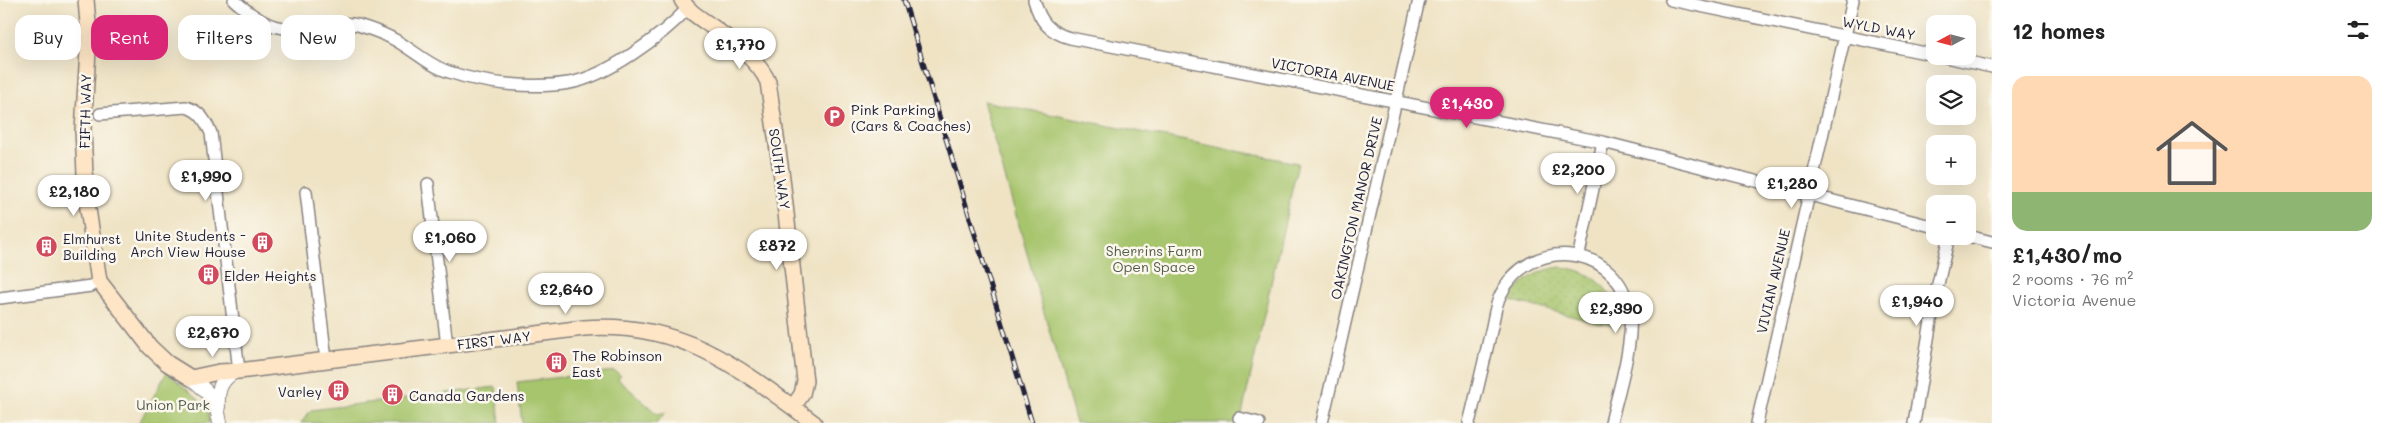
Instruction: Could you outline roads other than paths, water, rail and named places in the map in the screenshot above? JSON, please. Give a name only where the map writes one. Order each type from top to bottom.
[{"type":"main road","name":"FIFTH WAY","points":[[86,0],[89,35],[83,130],[86,196],[99,281],[150,347],[167,364],[192,378]]},
{"type":"main road","name":"SOUTH WAY","points":[[684,4],[763,70],[768,82],[779,158],[805,381],[802,394],[793,408]]},
{"type":"main road","name":"FIRST WAY","points":[[238,371],[603,327],[650,331],[678,338],[715,354],[793,408]]},
{"type":"main road","points":[[192,378],[219,372],[238,371]]},
{"type":"main road","points":[[793,408],[814,423]]},
{"type":"street","points":[[234,0],[271,26],[297,29],[336,24],[355,24],[395,40],[433,65],[449,72],[510,85],[570,83],[592,76],[627,56],[670,27],[684,4]]},
{"type":"street","name":"VICTORIA AVENUE","points":[[1034,0],[1041,21],[1052,32],[1060,36],[1602,142],[1926,225]]},
{"type":"street","name":"OAKINGTON MANOR DRIVE","points":[[1322,423],[1419,0]]},
{"type":"street","name":"WYLD WAY","points":[[1671,0],[1926,53]]},
{"type":"street","name":"VIVIAN AVENUE","points":[[1757,423],[1852,0]]},
{"type":"street","points":[[1976,64],[1992,67]]},
{"type":"street","points":[[100,114],[186,107],[197,111],[211,133],[238,371],[227,375],[219,388],[219,418]]},
{"type":"street","points":[[1578,254],[1602,142]]},
{"type":"street","points":[[428,184],[447,346]]},
{"type":"street","points":[[306,192],[326,360]]},
{"type":"street","points":[[1976,238],[1992,242]]},
{"type":"street","points":[[1914,423],[1935,297],[1947,245]]},
{"type":"street","points":[[1469,423],[1500,294],[1514,275],[1536,258],[1561,254],[1578,254],[1602,266],[1620,283],[1628,303],[1631,325],[1610,423]]},
{"type":"street","points":[[0,298],[91,286],[99,281]]},
{"type":"street","points":[[192,378],[212,396],[219,418]]},
{"type":"street","points":[[1239,418],[1258,423]]},
{"type":"railway","points":[[904,0],[1032,423]]},
{"type":"place","name":"Pink Parking (Cars & Coaches)","points":[[835,117]]},
{"type":"place","name":"Unite Students - Arch View House","points":[[262,243]]},
{"type":"place","name":"Elmhurst Building","points":[[47,246]]},
{"type":"place","name":"Elder Heights","points":[[208,275]]},
{"type":"place","name":"The Robinson East","points":[[556,363]]},
{"type":"place","name":"Varley","points":[[338,391]]},
{"type":"place","name":"Canada Gardens","points":[[393,395]]},
{"type":"park label","name":"Sherrins Farm Open Space","points":[[1154,258]]},
{"type":"park label","name":"Union Park","points":[[173,404]]}]
